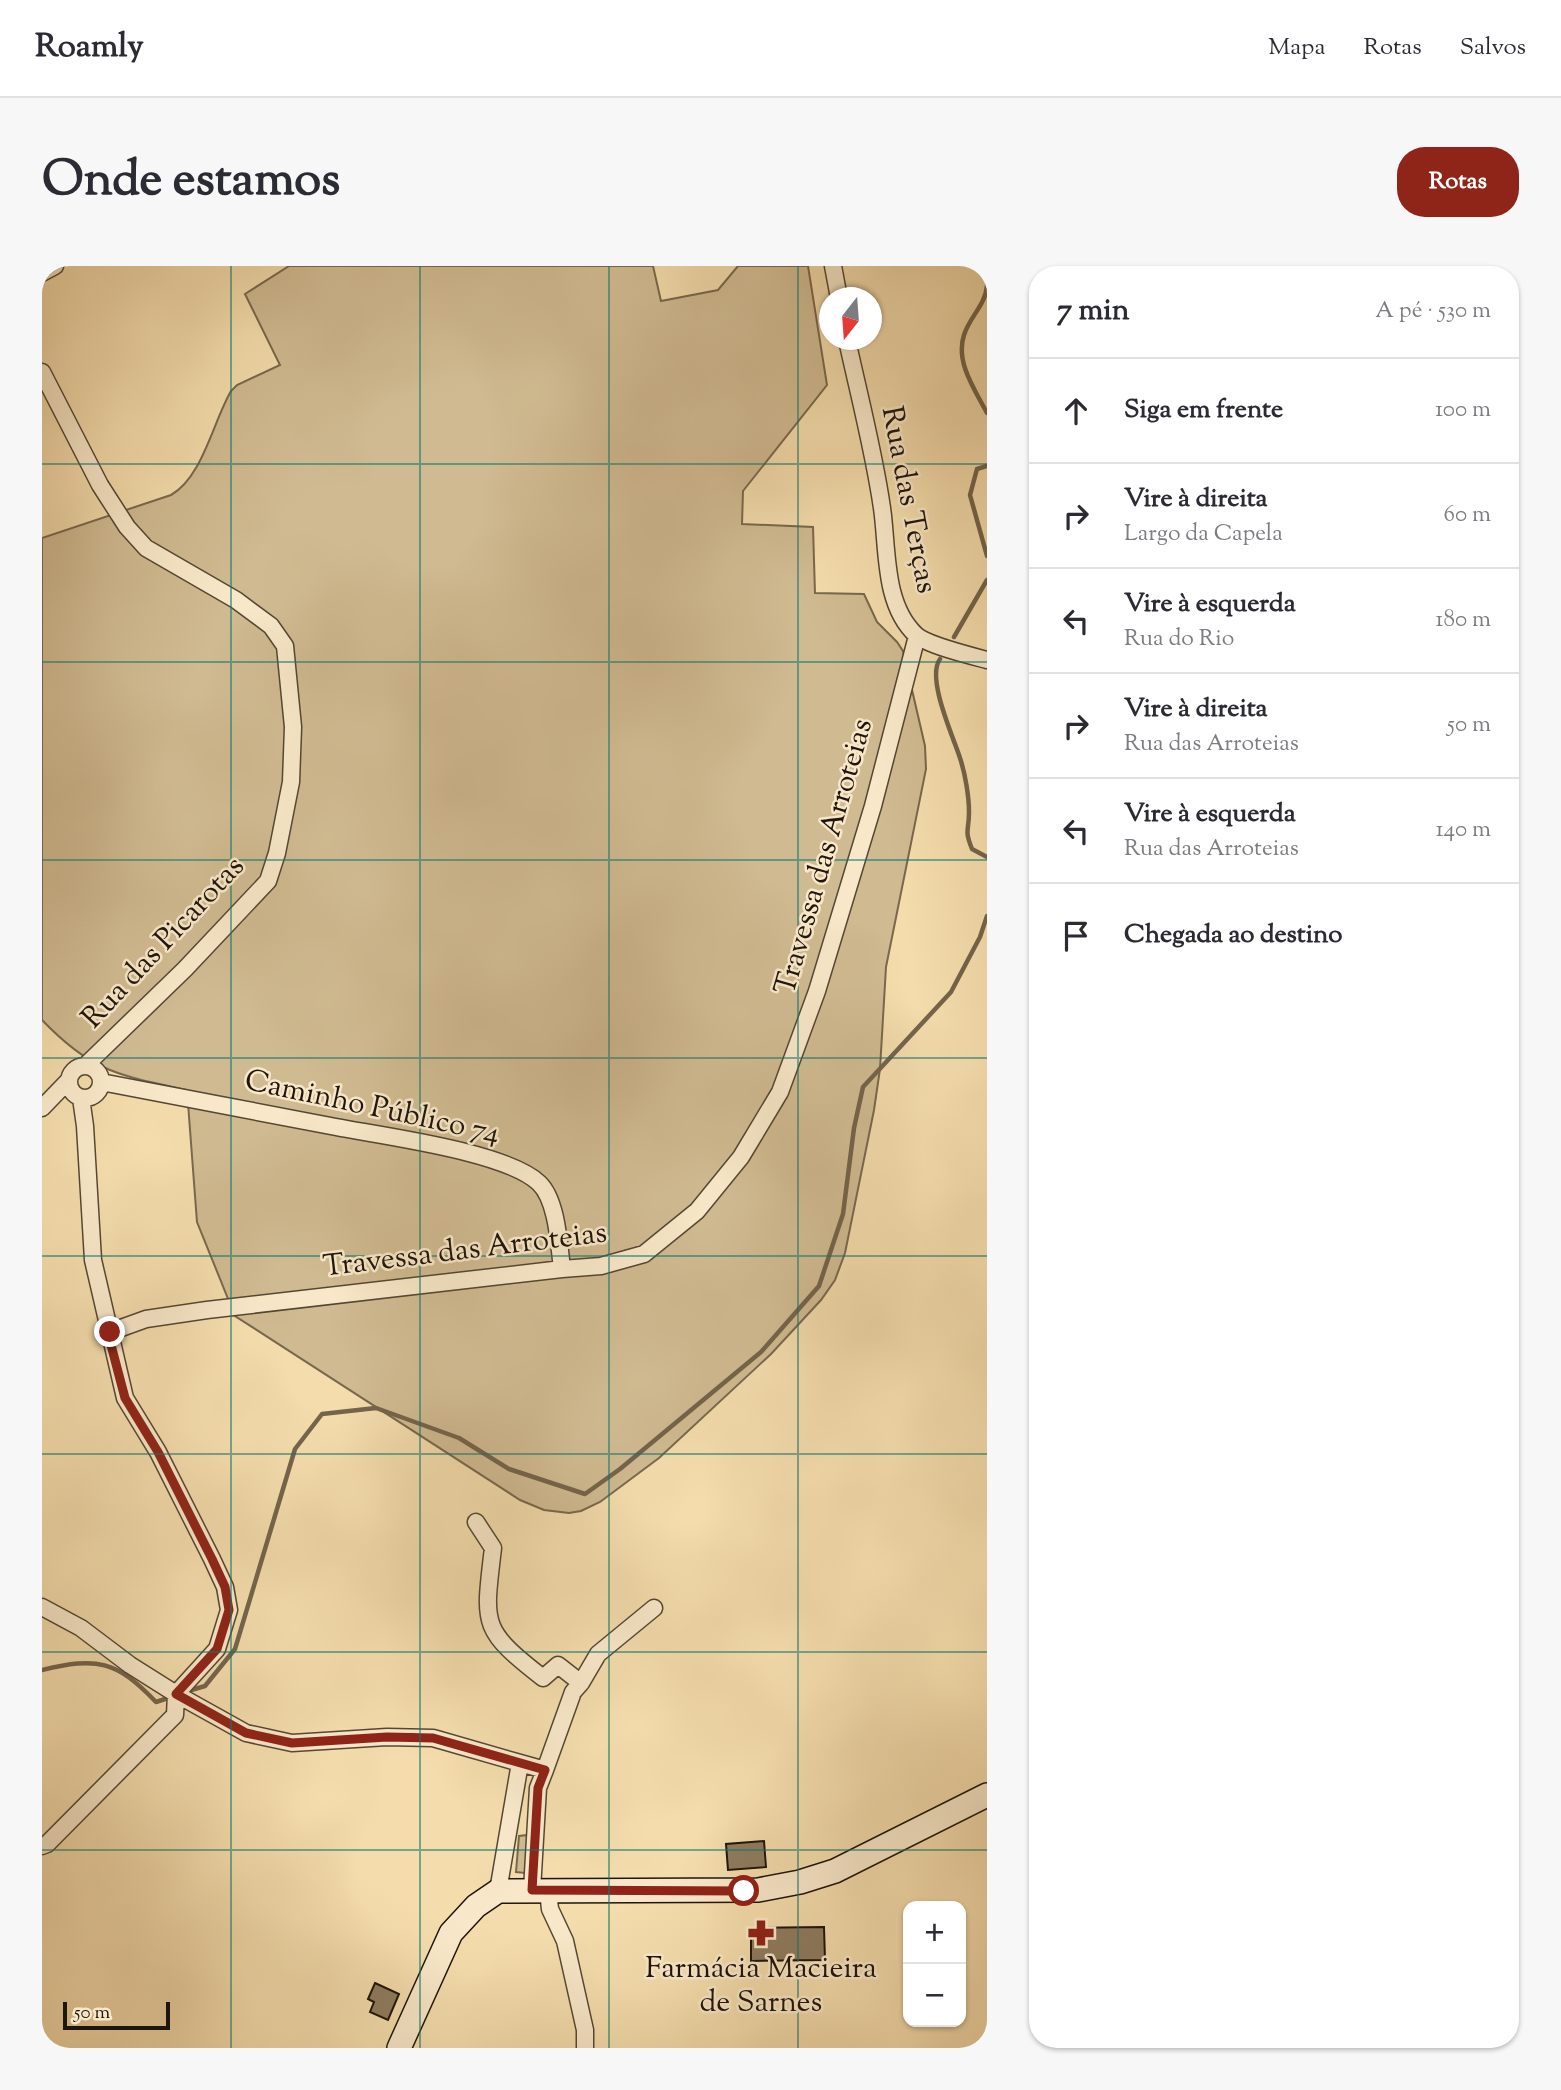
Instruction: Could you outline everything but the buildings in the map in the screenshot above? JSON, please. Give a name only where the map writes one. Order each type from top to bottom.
[{"type":"main road","points":[[399,2048],[451,1933],[476,1906],[498,1891],[758,1890],[800,1882],[835,1871],[987,1794]]},
{"type":"street","points":[[42,273],[55,266]]},
{"type":"street","points":[[833,266],[837,287]]},
{"type":"street","name":"Rua das Terças","points":[[849,350],[882,509],[886,559],[900,612],[917,636],[965,655],[987,660]]},
{"type":"street","name":"Rua das Picarotas","points":[[42,372],[100,485],[127,527],[146,548],[236,600],[271,626],[285,646],[293,727],[291,782],[277,853],[268,881],[185,968],[86,1065]]},
{"type":"street","name":"Travessa das Arroteias","points":[[110,1332],[146,1319],[207,1310],[601,1266],[644,1254],[697,1211],[741,1157],[780,1092],[821,977],[873,806],[917,636]]},
{"type":"street","points":[[42,1108],[68,1081],[74,1069],[86,1065],[97,1071],[101,1082],[95,1095],[81,1098],[72,1093],[68,1081]]},
{"type":"street","name":"Caminho Público 74","points":[[101,1082],[418,1142],[519,1168],[541,1184],[552,1206],[562,1269]]},
{"type":"street","points":[[42,1846],[175,1715],[176,1694],[217,1649],[229,1610],[225,1587],[212,1559],[158,1452],[125,1398],[93,1260],[81,1098]]},
{"type":"street","points":[[476,1522],[493,1548],[486,1601],[491,1628],[506,1649],[543,1678],[558,1665],[581,1683]]},
{"type":"street","points":[[42,1607],[81,1628],[130,1665],[176,1694],[246,1733],[292,1743],[387,1737],[433,1738],[545,1770]]},
{"type":"street","points":[[584,2048],[585,2030],[565,1941],[540,1891],[538,1788],[573,1692],[598,1654],[654,1608]]},
{"type":"street","points":[[498,1891],[520,1763]]},
{"type":"shaded area","points":[[289,266],[653,266],[661,301],[718,290],[738,266],[808,266],[819,350],[821,350],[827,385],[743,491],[742,524],[813,527],[815,593],[864,594],[877,622],[903,651],[925,746],[926,769],[886,967],[880,1069],[874,1110],[845,1253],[835,1280],[821,1300],[771,1354],[659,1458],[600,1502],[581,1511],[569,1513],[544,1510],[520,1500],[235,1316],[197,1222],[187,1090],[108,1069],[77,1051],[42,1020],[42,538],[171,495],[182,487],[199,463],[231,391],[237,385],[280,365],[245,294]]},
{"type":"shaded area","points":[[528,1835],[525,1873],[516,1872],[519,1836]]},
{"type":"waterway","points":[[987,286],[962,345],[968,376],[987,413]]},
{"type":"waterway","points":[[987,466],[977,469],[970,495],[987,556]]},
{"type":"waterway","points":[[954,637],[987,580]]},
{"type":"waterway","points":[[940,659],[936,679],[938,693],[965,777],[969,806],[968,838],[972,849],[987,857]]},
{"type":"waterway","points":[[188,1691],[205,1686],[235,1649],[295,1449],[322,1414],[376,1408],[459,1438],[509,1469],[585,1494],[620,1469],[761,1352],[819,1286],[843,1214],[854,1128],[863,1087],[951,992],[980,937],[987,916]]},
{"type":"waterway","points":[[42,1670],[77,1664],[105,1665],[129,1677],[156,1702],[165,1699]]},
{"type":"place","name":"Farmácia Macieira de Sarnes","points":[[761,1933]]},
{"type":"route","points":[[110,1332],[125,1398],[158,1452],[225,1587],[229,1610],[217,1649],[176,1694],[246,1733],[292,1743],[387,1737],[433,1738],[545,1770],[538,1788],[532,1890],[744,1891]]}]
